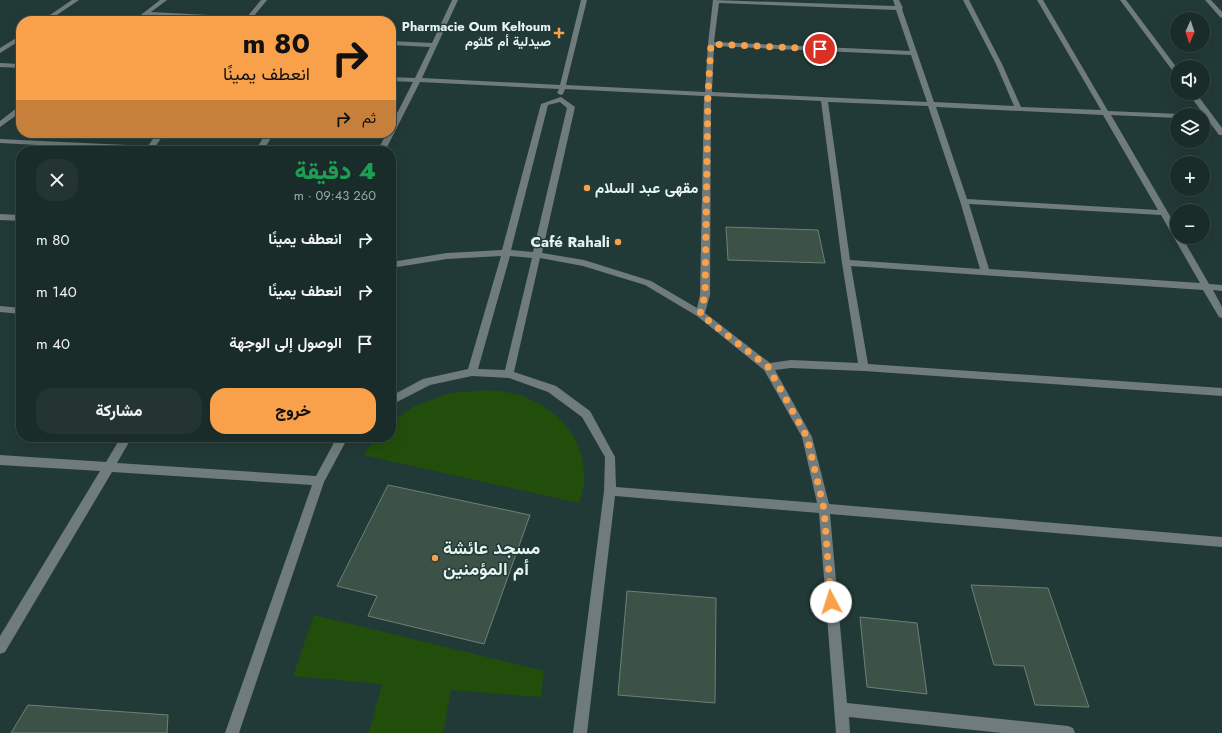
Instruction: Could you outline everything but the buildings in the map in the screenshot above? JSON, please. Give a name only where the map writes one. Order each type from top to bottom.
[{"type":"street","points":[[52,16],[76,0]]},
{"type":"street","points":[[143,16],[164,0]]},
{"type":"street","points":[[251,16],[264,0]]},
{"type":"street","points":[[396,123],[455,0]]},
{"type":"street","points":[[561,99],[562,87],[584,0]]},
{"type":"street","points":[[896,0],[900,8],[930,104],[964,201],[985,272]]},
{"type":"street","points":[[966,0],[1019,109]]},
{"type":"street","points":[[1040,0],[1170,223]]},
{"type":"street","points":[[1123,0],[1170,63]]},
{"type":"street","points":[[1208,0],[1222,16]]},
{"type":"street","points":[[700,314],[705,295],[708,94],[711,44],[716,1],[900,8]]},
{"type":"street","points":[[146,14],[180,16]]},
{"type":"street","points":[[0,51],[16,40]]},
{"type":"street","points":[[396,43],[434,45]]},
{"type":"street","points":[[711,44],[914,53]]},
{"type":"street","points":[[0,65],[16,66]]},
{"type":"street","points":[[396,79],[1170,116]]},
{"type":"street","points":[[472,372],[506,253],[545,104],[561,99]]},
{"type":"street","points":[[509,374],[571,107],[561,99]]},
{"type":"street","points":[[824,100],[846,264],[864,367]]},
{"type":"street","points":[[0,125],[16,113]]},
{"type":"street","points":[[1210,118],[1222,118]]},
{"type":"street","points":[[1210,121],[1222,133]]},
{"type":"street","points":[[0,141],[83,146]]},
{"type":"street","points":[[964,201],[1164,213]]},
{"type":"street","points":[[0,217],[16,218]]},
{"type":"street","points":[[1182,244],[1222,314]]},
{"type":"street","points":[[396,264],[447,256],[506,253],[537,255],[584,263],[648,283],[700,314],[768,367],[807,437],[824,509],[843,733]]},
{"type":"street","points":[[846,264],[1222,288]]},
{"type":"street","points":[[0,310],[16,310]]},
{"type":"street","points":[[768,367],[791,364],[864,367],[1222,392]]},
{"type":"street","points":[[396,398],[427,382],[472,372],[509,374],[552,389],[586,414],[610,457],[610,491],[580,733]]},
{"type":"street","points":[[0,648],[4,633],[124,442]]},
{"type":"street","points":[[232,733],[319,481],[340,442]]},
{"type":"street","points":[[0,460],[319,481]]},
{"type":"street","points":[[610,491],[1222,542]]},
{"type":"street","points":[[840,709],[1068,733]]},
{"type":"green space","points":[[486,390],[516,394],[547,408],[558,417],[575,439],[580,452],[583,466],[584,485],[579,503],[363,455],[373,442],[396,442],[396,419],[415,406],[450,393]]},
{"type":"green space","points":[[314,615],[544,671],[541,697],[451,690],[443,733],[369,733],[382,684],[293,676]]},
{"type":"place","name":"Pharmacie Oum Keltoum صيدلية أم كلثوم","points":[[559,33]]},
{"type":"place","name":"مقهى عبد السلام","points":[[587,188]]},
{"type":"place","name":"Café Rahali","points":[[618,242]]},
{"type":"place","name":"مسجد عائشة أم المؤمنين","points":[[435,558]]},
{"type":"route","points":[[820,49],[711,44],[708,94],[705,295],[700,314],[768,367],[807,437],[824,509],[831,602]]}]
